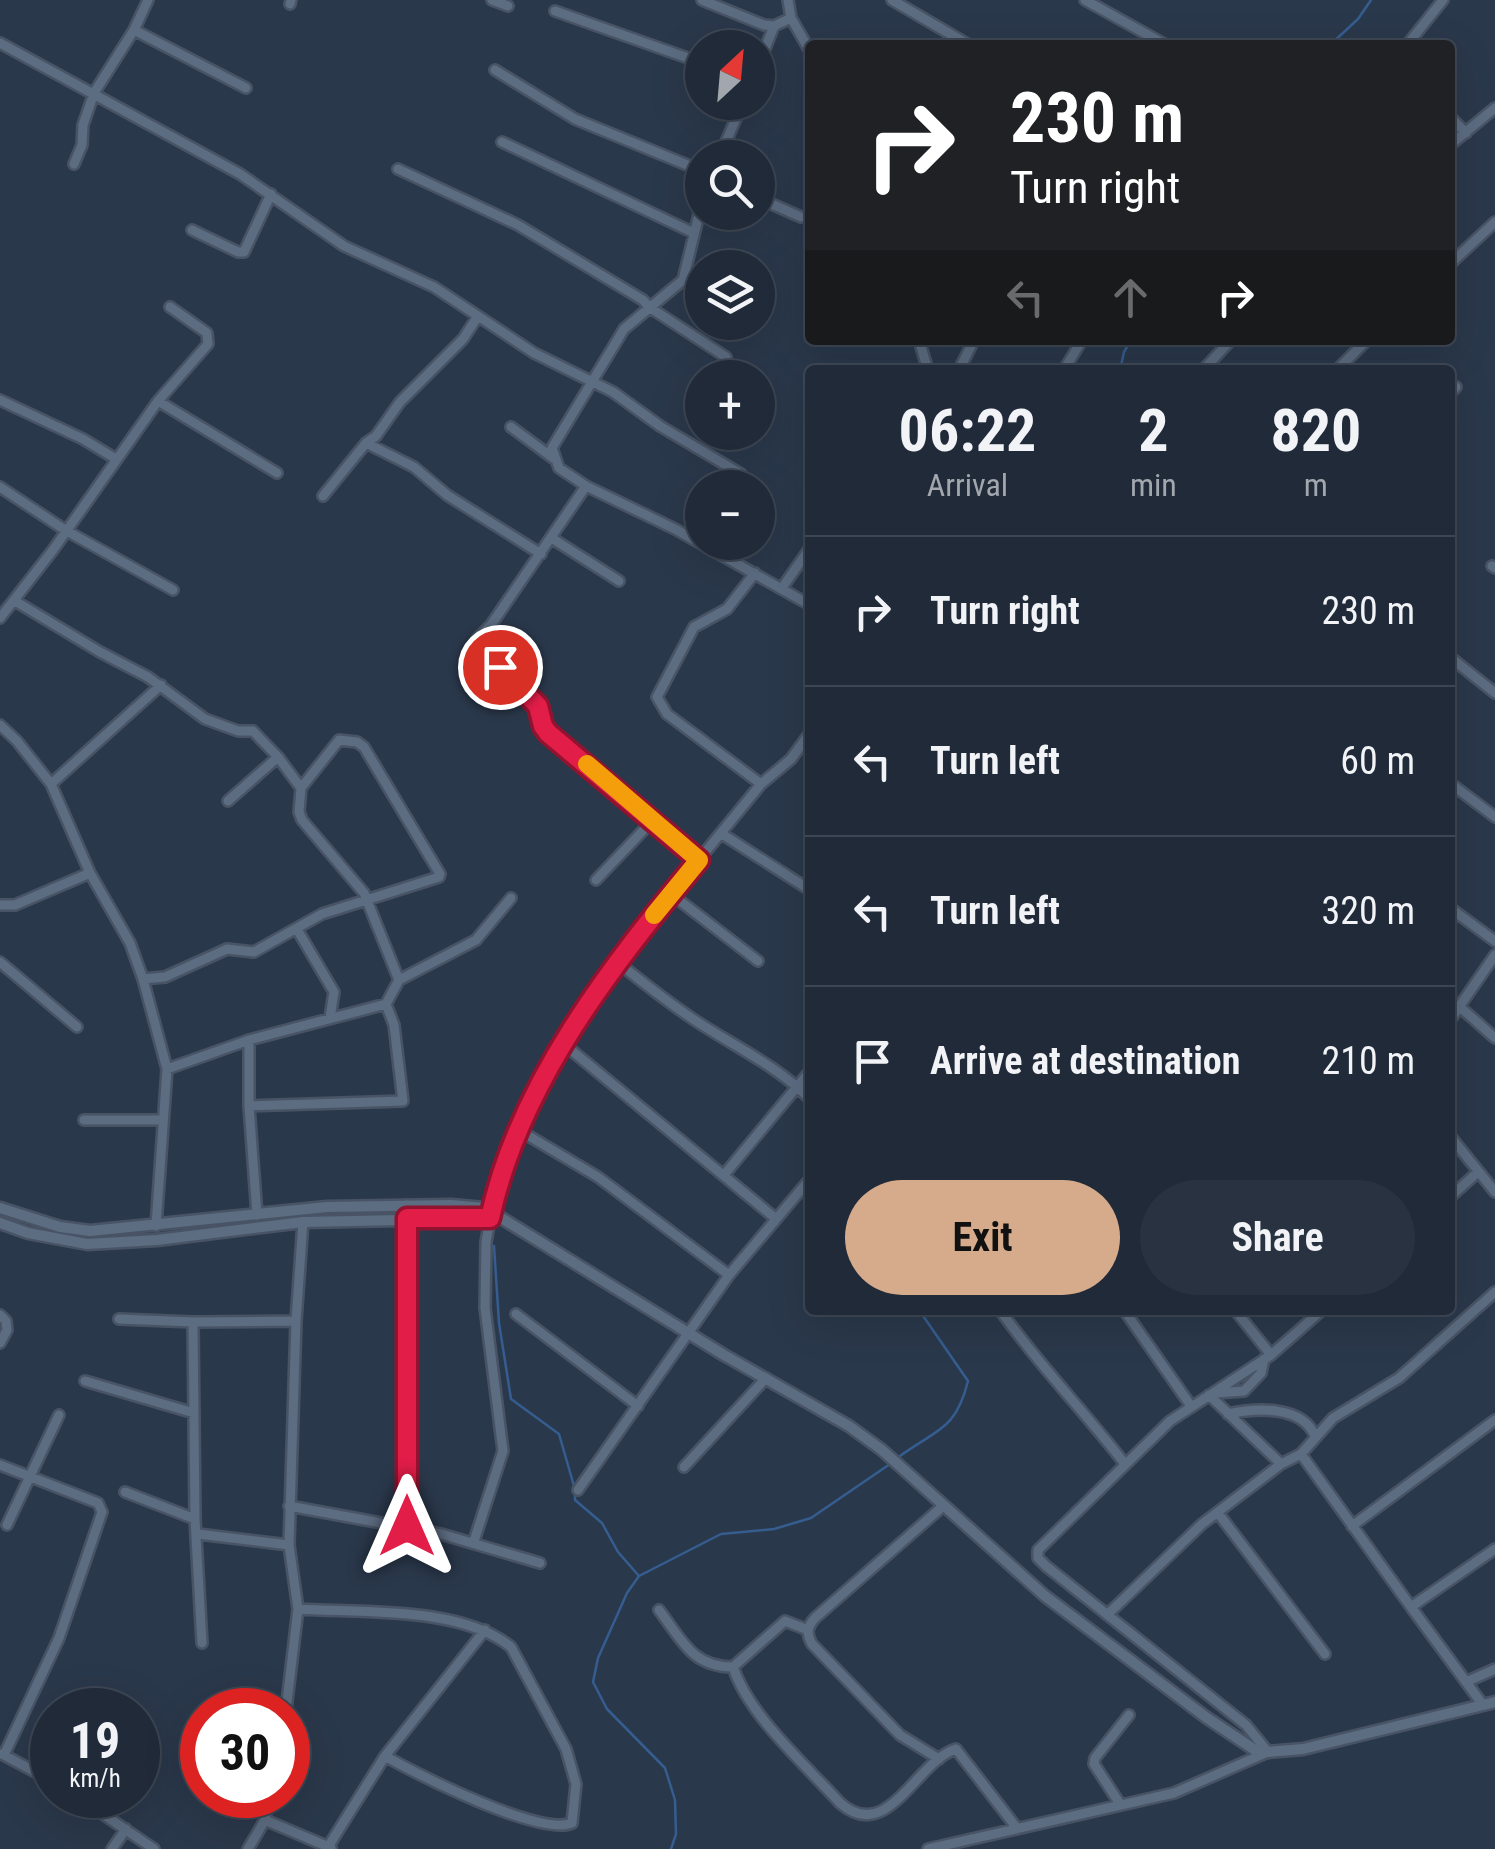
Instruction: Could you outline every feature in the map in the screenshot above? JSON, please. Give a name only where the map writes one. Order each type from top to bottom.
[{"type":"street","points":[[74,164],[94,93],[148,0]]},
{"type":"street","points":[[492,0],[508,6]]},
{"type":"street","points":[[702,0],[774,26]]},
{"type":"street","points":[[788,0],[791,18],[805,43]]},
{"type":"street","points":[[892,0],[960,40]]},
{"type":"street","points":[[1086,0],[1157,40]]},
{"type":"street","points":[[1411,40],[1442,0]]},
{"type":"street","points":[[555,11],[685,57]]},
{"type":"street","points":[[772,30],[791,18]]},
{"type":"street","points":[[134,30],[246,88]]},
{"type":"street","points":[[0,43],[270,194],[344,246],[434,287],[534,353],[593,382],[735,470]]},
{"type":"street","points":[[495,70],[574,120],[685,164]]},
{"type":"street","points":[[1455,141],[1495,108]]},
{"type":"street","points":[[1455,121],[1466,133]]},
{"type":"street","points":[[502,142],[694,233]]},
{"type":"street","points":[[398,169],[518,226],[643,300],[649,308],[726,357]]},
{"type":"street","points":[[192,230],[244,252],[270,194]]},
{"type":"street","points":[[775,206],[801,217]]},
{"type":"street","points":[[1455,259],[1495,222]]},
{"type":"street","points":[[552,458],[560,430],[624,330],[683,280],[695,230]]},
{"type":"street","points":[[0,618],[158,401],[210,339],[207,332],[170,307]]},
{"type":"street","points":[[323,496],[400,402],[463,339],[478,316]]},
{"type":"street","points":[[1207,365],[1226,345]]},
{"type":"street","points":[[1342,365],[1362,345]]},
{"type":"street","points":[[0,400],[116,459]]},
{"type":"street","points":[[158,401],[278,473]]},
{"type":"street","points":[[510,427],[552,458],[568,476],[676,529],[805,602]]},
{"type":"street","points":[[366,443],[414,467],[447,494],[541,554]]},
{"type":"street","points":[[477,640],[586,486]]},
{"type":"street","points":[[0,487],[64,530],[173,590]]},
{"type":"street","points":[[552,538],[619,581]]},
{"type":"street","points":[[782,588],[805,555]]},
{"type":"street","points":[[754,572],[727,609],[694,628],[657,697],[668,714],[761,784]]},
{"type":"street","points":[[15,601],[160,686],[205,719],[238,731],[252,731],[301,788]]},
{"type":"street","points":[[1455,661],[1495,692]]},
{"type":"street","points":[[500,667],[538,706],[548,733],[699,860]]},
{"type":"street","points":[[51,784],[160,686]]},
{"type":"street","points":[[0,724],[51,784],[143,978],[167,1069],[156,1226]]},
{"type":"street","points":[[143,978],[165,977],[227,949],[254,952],[298,931],[322,914],[367,900],[436,880],[440,874],[364,747],[339,740],[301,788],[299,812],[367,900],[400,980]]},
{"type":"street","points":[[474,1541],[502,1460],[504,1440],[486,1308],[494,1215],[517,1129],[616,962],[761,784],[791,759],[805,740]]},
{"type":"street","points":[[228,801],[278,757]]},
{"type":"street","points":[[1455,786],[1495,817]]},
{"type":"street","points":[[596,880],[653,820]]},
{"type":"street","points":[[722,834],[805,887]]},
{"type":"street","points":[[0,905],[16,905],[90,873]]},
{"type":"street","points":[[670,894],[758,961]]},
{"type":"street","points":[[167,1069],[249,1040],[386,1004],[400,980],[476,940],[511,898]]},
{"type":"street","points":[[1455,912],[1495,941]]},
{"type":"street","points":[[298,931],[334,992],[330,1018]]},
{"type":"street","points":[[1455,1014],[1495,955]]},
{"type":"street","points":[[0,962],[77,1027]]},
{"type":"street","points":[[616,962],[805,1093]]},
{"type":"street","points":[[249,1106],[403,1101],[394,1024],[386,1004]]},
{"type":"street","points":[[1460,1007],[1495,1038]]},
{"type":"street","points":[[249,1040],[249,1106],[257,1215]]},
{"type":"street","points":[[565,1045],[775,1218]]},
{"type":"street","points":[[724,1175],[805,1077]]},
{"type":"street","points":[[84,1120],[162,1120]]},
{"type":"street","points":[[517,1129],[598,1177],[729,1275]]},
{"type":"street","points":[[1455,1142],[1495,1192]]},
{"type":"street","points":[[1455,1193],[1478,1172]]},
{"type":"street","points":[[578,1490],[729,1275],[805,1185]]},
{"type":"street","points":[[407,1205],[407,1526]]},
{"type":"street","points":[[0,1208],[60,1228],[90,1232],[327,1207],[464,1205],[494,1215],[849,1426],[882,1450],[1045,1596],[1255,1750],[1303,1749],[1489,1703]]},
{"type":"street","points":[[0,1223],[28,1233],[87,1244],[157,1240],[303,1222],[494,1215]]},
{"type":"street","points":[[289,1688],[298,1609],[288,1545],[303,1222]]},
{"type":"street","points":[[1107,1615],[1202,1524],[1301,1454],[1333,1418],[1398,1378],[1495,1292]]},
{"type":"street","points":[[516,1314],[638,1406]]},
{"type":"street","points":[[0,1315],[7,1330],[0,1343]]},
{"type":"street","points":[[1003,1315],[1026,1348],[1083,1409],[1124,1464]]},
{"type":"street","points":[[1128,1315],[1192,1406]]},
{"type":"street","points":[[1238,1315],[1268,1357]]},
{"type":"street","points":[[1268,1752],[1246,1725],[1046,1566],[1038,1558],[1038,1550],[1124,1464],[1192,1406],[1268,1357],[1316,1315]]},
{"type":"street","points":[[118,1319],[296,1321]]},
{"type":"street","points":[[193,1322],[202,1643]]},
{"type":"street","points":[[1211,1394],[1244,1391],[1260,1374],[1268,1357]]},
{"type":"street","points":[[684,1467],[766,1378]]},
{"type":"street","points":[[85,1381],[194,1413]]},
{"type":"street","points":[[1211,1394],[1282,1464]]},
{"type":"street","points":[[1228,1414],[1253,1409],[1287,1414],[1307,1422],[1315,1436]]},
{"type":"street","points":[[6,1525],[59,1415]]},
{"type":"street","points":[[1352,1526],[1495,1420]]},
{"type":"street","points":[[1301,1454],[1466,1682],[1489,1703]]},
{"type":"street","points":[[0,1465],[98,1503],[102,1512],[60,1638],[2,1754],[30,1769]]},
{"type":"street","points":[[125,1492],[196,1519]]},
{"type":"street","points":[[289,1506],[474,1541],[540,1563]]},
{"type":"street","points":[[938,1759],[900,1735],[812,1644],[808,1630],[815,1618],[942,1507]]},
{"type":"street","points":[[1218,1513],[1325,1654]]},
{"type":"street","points":[[198,1534],[288,1545]]},
{"type":"street","points":[[1411,1607],[1495,1549]]},
{"type":"street","points":[[298,1609],[452,1620],[485,1630],[511,1647],[566,1749],[576,1784],[572,1823],[554,1825],[493,1806],[429,1782],[385,1756]]},
{"type":"street","points":[[660,1610],[697,1659],[710,1666],[733,1668],[785,1620],[808,1630]]},
{"type":"street","points":[[248,1849],[265,1820],[331,1848],[385,1756],[485,1630]]},
{"type":"street","points":[[733,1668],[764,1720],[853,1814],[874,1814],[892,1804],[950,1749],[962,1754],[1016,1827]]},
{"type":"street","points":[[1466,1682],[1495,1668]]},
{"type":"street","points":[[1120,1804],[1094,1764],[1129,1715]]},
{"type":"street","points":[[928,1849],[1174,1792],[1268,1752]]},
{"type":"street","points":[[110,1818],[154,1849]]},
{"type":"street","points":[[112,1849],[126,1829]]},
{"type":"waterway","points":[[1335,40],[1371,0]]},
{"type":"waterway","points":[[1121,365],[1128,345]]},
{"type":"waterway","points":[[494,1246],[499,1323],[511,1399],[559,1434],[574,1486]]},
{"type":"waterway","points":[[896,1459],[950,1421],[968,1381],[922,1315]]},
{"type":"waterway","points":[[671,1849],[676,1834],[675,1800],[665,1768],[607,1709],[593,1682],[598,1658],[627,1593],[639,1576],[721,1534],[774,1529],[811,1518],[890,1464]]},
{"type":"waterway","points":[[575,1494],[575,1500],[602,1523],[618,1552],[639,1576]]},
{"type":"slow traffic","points":[[587,764],[699,860],[654,915]]},
{"type":"route","points":[[407,1526],[407,1218],[490,1218],[496,1186],[517,1129],[574,1025],[616,962],[699,860],[548,733],[538,706],[500,667]]}]
